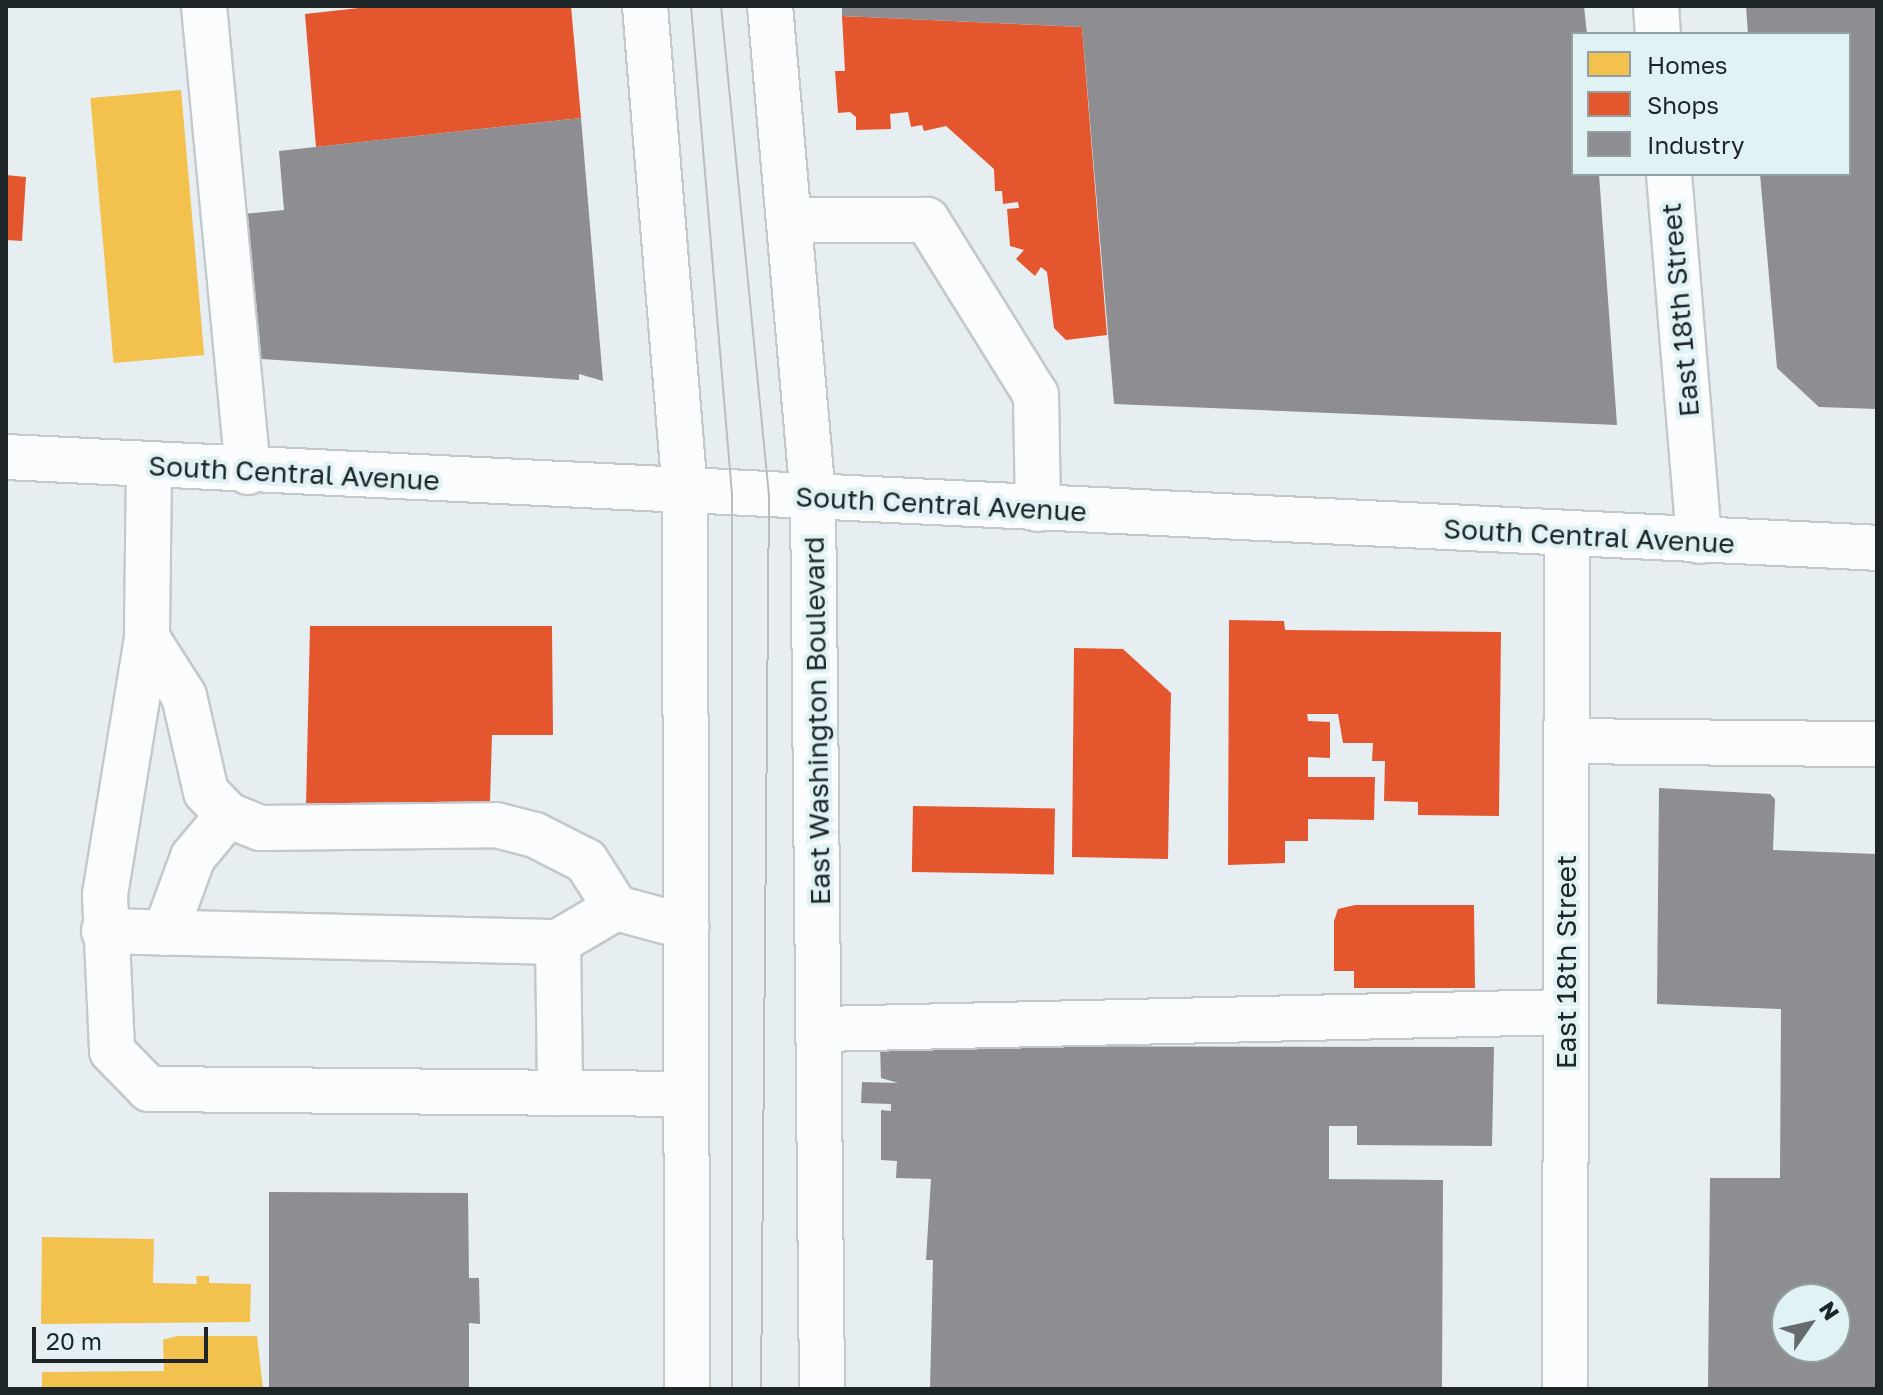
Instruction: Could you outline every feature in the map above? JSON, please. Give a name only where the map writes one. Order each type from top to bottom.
[{"type":"main road","points":[[204,6],[248,472]]},
{"type":"main road","points":[[645,6],[685,491],[687,1389]]},
{"type":"main road","name":"East Washington Boulevard","points":[[770,6],[813,498],[822,1029],[822,1389]]},
{"type":"main road","points":[[1656,6],[1658,32]]},
{"type":"main road","name":"East 18th Street","points":[[1669,176],[1699,541]]},
{"type":"main road","points":[[789,220],[927,220],[1036,395],[1038,509]]},
{"type":"main road","name":"South Central Avenue","points":[[6,457],[248,472],[1877,548]]},
{"type":"main road","points":[[149,467],[147,638],[104,913],[112,1051],[149,1089],[686,1094]]},
{"type":"main road","name":"East 18th Street","points":[[1565,1389],[1567,535]]},
{"type":"main road","points":[[147,638],[184,696],[206,792],[228,815],[261,828],[496,825],[535,835],[586,861],[616,908],[687,927]]},
{"type":"main road","points":[[1566,741],[1877,744]]},
{"type":"main road","points":[[165,933],[193,857],[228,815]]},
{"type":"main road","points":[[104,913],[165,933],[558,942],[616,908]]},
{"type":"main road","points":[[558,942],[560,1093]]},
{"type":"main road","points":[[822,1029],[1566,1012]]},
{"type":"building: Homes","points":[[181,90],[204,355],[114,363],[90,98]]},
{"type":"building: Homes","points":[[42,1237],[154,1239],[153,1283],[197,1284],[196,1276],[209,1276],[209,1283],[251,1284],[250,1322],[41,1324]]},
{"type":"building: Homes","points":[[177,1336],[257,1336],[263,1389],[42,1389],[42,1372],[164,1371],[163,1340]]},
{"type":"building: Shops","points":[[377,6],[571,6],[581,118],[316,147],[305,14]]},
{"type":"building: Shops","points":[[842,16],[1082,27],[1107,335],[1066,340],[1054,328],[1047,272],[1041,267],[1035,276],[1016,259],[1024,250],[1010,246],[1007,209],[1019,208],[1018,202],[1003,204],[1002,191],[995,191],[994,169],[946,126],[924,131],[922,125],[911,127],[908,112],[890,114],[891,129],[856,130],[856,117],[850,112],[838,113],[835,71],[845,71]]},
{"type":"building: Shops","points":[[6,175],[26,177],[22,241],[6,240]]},
{"type":"building: Shops","points":[[1229,620],[1284,621],[1285,630],[1501,632],[1499,816],[1418,815],[1418,802],[1384,801],[1385,761],[1372,761],[1373,743],[1343,743],[1338,714],[1307,714],[1308,721],[1330,722],[1330,758],[1308,757],[1308,777],[1375,777],[1374,820],[1308,819],[1308,841],[1285,841],[1285,863],[1228,865]]},
{"type":"building: Shops","points":[[310,626],[552,626],[553,735],[492,735],[490,802],[306,807]]},
{"type":"building: Shops","points":[[1074,648],[1123,649],[1171,693],[1168,859],[1072,857]]},
{"type":"building: Shops","points":[[913,806],[1055,808],[1054,874],[912,872]]},
{"type":"building: Shops","points":[[1355,905],[1474,905],[1475,988],[1354,988],[1354,971],[1334,971],[1334,921],[1338,909]]},
{"type":"building: Industry","points":[[842,6],[1584,6],[1587,32],[1571,32],[1571,176],[1599,176],[1617,425],[1114,404],[1082,27],[842,16]]},
{"type":"building: Industry","points":[[1746,6],[1877,6],[1877,409],[1819,407],[1777,368],[1760,176],[1851,176],[1851,32],[1748,32]]},
{"type":"building: Industry","points":[[581,118],[603,381],[579,374],[579,380],[248,358],[235,215],[284,210],[279,151]]},
{"type":"building: Industry","points":[[1659,788],[1770,794],[1775,799],[1773,850],[1877,854],[1877,1389],[1708,1389],[1710,1178],[1780,1178],[1781,1009],[1657,1004]]},
{"type":"building: Industry","points":[[880,1046],[1494,1047],[1492,1146],[1357,1145],[1357,1126],[1329,1126],[1329,1179],[1320,1179],[1443,1180],[1442,1389],[930,1389],[933,1260],[926,1260],[931,1179],[896,1178],[897,1161],[881,1160],[881,1110],[891,1111],[891,1104],[861,1103],[862,1082],[898,1083],[881,1078]]},
{"type":"building: Industry","points":[[269,1192],[468,1193],[469,1278],[479,1278],[480,1324],[469,1323],[469,1389],[269,1389]]},
{"type":"tram line","points":[[691,6],[732,493],[732,1389]]},
{"type":"tram line","points":[[721,6],[769,494],[761,1389]]}]
